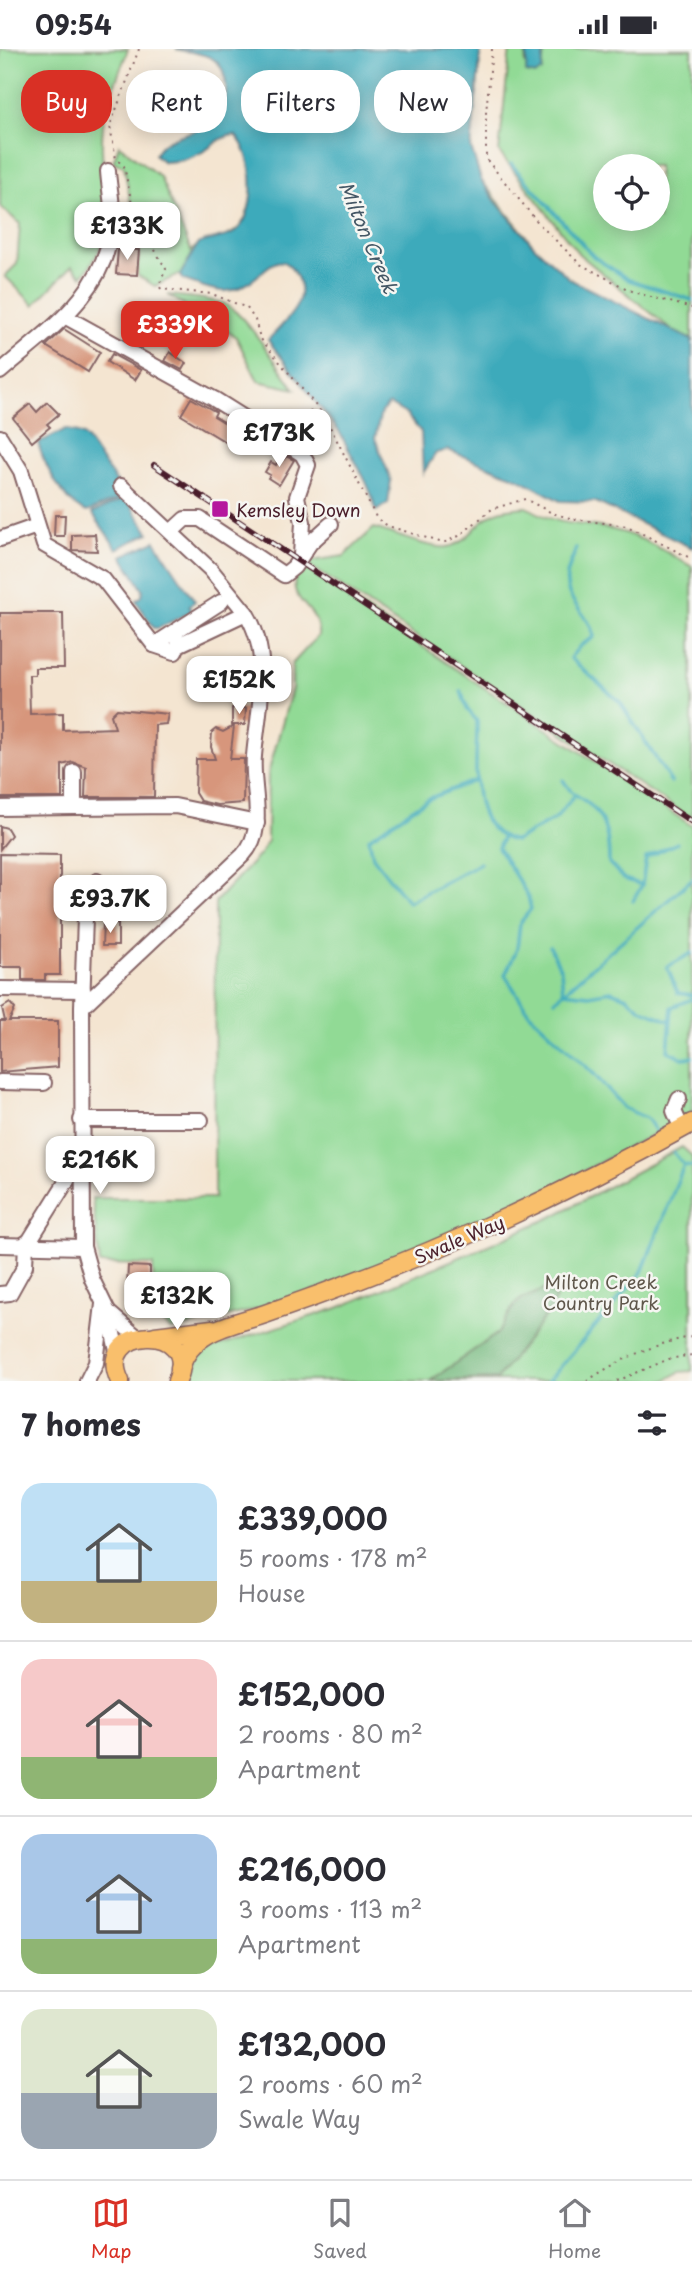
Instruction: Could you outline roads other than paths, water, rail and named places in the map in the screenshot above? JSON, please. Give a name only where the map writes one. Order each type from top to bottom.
[{"type":"main road","name":"Swale Way","points":[[146,1336],[215,1329],[347,1285],[464,1238],[558,1195],[687,1126]]},
{"type":"main road","name":"Swale Way","points":[[178,1374],[184,1353],[192,1344],[215,1329]]},
{"type":"main road","points":[[117,1379],[118,1356],[123,1347],[146,1336],[173,1347],[178,1374]]},
{"type":"street","points":[[0,372],[66,317],[89,290],[107,254],[113,218],[108,171]]},
{"type":"street","points":[[66,317],[214,399],[303,455],[308,465],[297,497],[303,522],[301,555]]},
{"type":"street","points":[[0,437],[21,471],[37,526],[47,547],[83,565],[103,579],[154,645],[175,652],[177,645],[246,613]]},
{"type":"street","points":[[82,1007],[243,855],[253,843],[257,823],[254,759],[261,713],[257,632],[231,591],[172,531],[121,486]]},
{"type":"street","points":[[172,531],[185,518],[200,519],[283,575],[293,568],[301,555],[331,524]]},
{"type":"street","points":[[0,539],[37,526]]},
{"type":"street","points":[[154,645],[221,602]]},
{"type":"street","points":[[74,772],[74,807]]},
{"type":"street","points":[[0,808],[181,807],[257,823]]},
{"type":"street","points":[[97,881],[91,906],[85,917],[80,1084],[83,1247],[106,1307],[118,1356]]},
{"type":"street","points":[[0,989],[83,990]]},
{"type":"street","points":[[0,1082],[44,1083]]},
{"type":"street","points":[[679,1099],[674,1111],[687,1126]]},
{"type":"street","points":[[81,1121],[201,1120]]},
{"type":"street","points":[[0,1294],[10,1293],[25,1266],[27,1243],[82,1157]]},
{"type":"street","points":[[0,1245],[27,1243],[83,1247]]},
{"type":"street","points":[[106,1307],[146,1336]]},
{"type":"street","points":[[88,1381],[96,1363],[106,1307]]},
{"type":"water","name":"Milton Creek","points":[[176,49],[481,49],[471,148],[481,180],[496,202],[534,246],[571,280],[692,340],[692,548],[596,502],[560,501],[520,479],[448,450],[436,453],[423,473],[421,432],[406,414],[389,404],[381,412],[375,438],[391,480],[388,504],[376,511],[365,481],[340,433],[268,340],[289,317],[299,301],[299,282],[291,268],[282,262],[274,263],[245,285],[229,291],[204,287],[184,280],[180,275],[198,244],[235,232],[243,223],[251,198],[247,155],[235,135],[222,138],[204,151],[185,159],[164,162],[155,155],[161,146],[171,139],[189,133],[227,133],[227,70],[222,70],[216,61],[202,54]]},
{"type":"water","points":[[527,49],[544,49],[542,71],[535,75],[526,73]]},
{"type":"water","points":[[66,429],[84,435],[126,496],[87,512],[70,501],[50,472],[38,443]]},
{"type":"water","points":[[126,498],[149,533],[117,549],[92,513]]},
{"type":"water","points":[[155,541],[195,601],[189,606],[192,611],[159,628],[154,628],[136,601],[142,596],[143,590],[122,556]]},
{"type":"waterway","points":[[511,164],[594,257],[629,280],[692,300]]},
{"type":"waterway","points":[[576,548],[567,585],[594,637],[580,646],[570,658],[620,702],[671,782]]},
{"type":"waterway","points":[[461,691],[467,709],[477,721],[476,773],[481,808],[488,823],[499,834],[515,841],[556,818],[573,797]]},
{"type":"waterway","points":[[476,780],[428,799],[369,838],[373,857],[408,902],[480,863]]},
{"type":"waterway","points":[[563,780],[570,790],[591,806],[601,818],[608,840],[609,863],[624,879],[642,885]]},
{"type":"waterway","points":[[502,838],[498,848],[528,896],[531,909],[520,923],[517,949],[505,975],[529,1013],[593,1073],[624,1108],[648,1119],[658,1135]]},
{"type":"waterway","points":[[633,901],[642,885],[646,858],[677,843]]},
{"type":"waterway","points":[[555,1000],[692,879]]},
{"type":"waterway","points":[[550,947],[561,970],[563,992],[589,995],[611,991],[627,997],[641,1009],[670,1021]]},
{"type":"waterway","points":[[692,953],[667,967],[678,993],[692,995]]},
{"type":"waterway","points":[[692,999],[672,1007],[668,1051],[683,1058],[692,1057]]},
{"type":"waterway","points":[[674,1153],[684,1165],[692,1166]]},
{"type":"waterway","points":[[548,1381],[642,1272],[684,1165]]},
{"type":"railway","points":[[154,465],[692,822]]},
{"type":"place","name":"Kemsley Down","points":[[220,509]]},
{"type":"park label","name":"Milton Creek Country Park","points":[[601,1292]]}]
